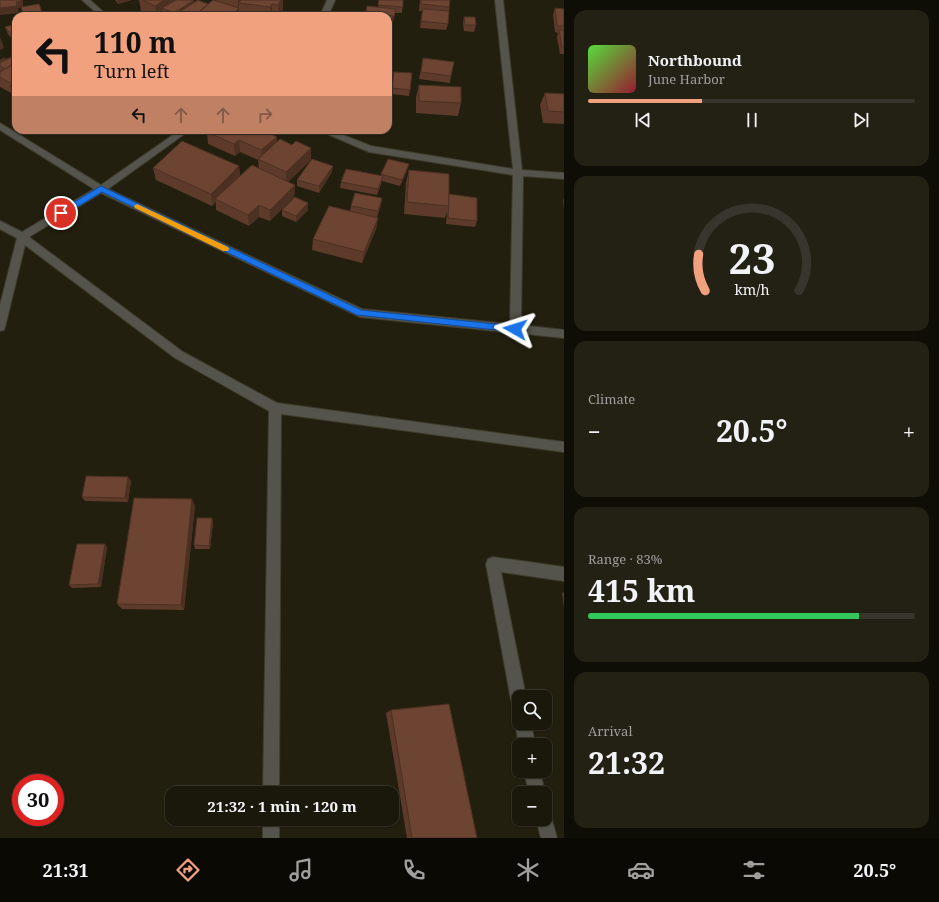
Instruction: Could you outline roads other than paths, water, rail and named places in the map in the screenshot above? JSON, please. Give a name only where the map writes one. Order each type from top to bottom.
[{"type":"street","points":[[86,0],[100,12]]},
{"type":"street","points":[[326,12],[331,0]]},
{"type":"street","points":[[499,0],[518,173],[515,329]]},
{"type":"street","points":[[0,126],[12,133]]},
{"type":"street","points":[[13,134],[101,189],[360,313],[564,334]]},
{"type":"street","points":[[0,327],[22,237],[101,189],[180,134]]},
{"type":"street","points":[[332,134],[369,149],[518,173],[564,176]]},
{"type":"street","points":[[0,224],[22,237],[179,355],[275,408],[564,447]]},
{"type":"street","points":[[271,786],[275,408]]},
{"type":"street","points":[[517,690],[493,564],[564,574]]},
{"type":"street","points":[[271,826],[271,838]]},
{"type":"street","points":[[546,826],[549,838]]}]
